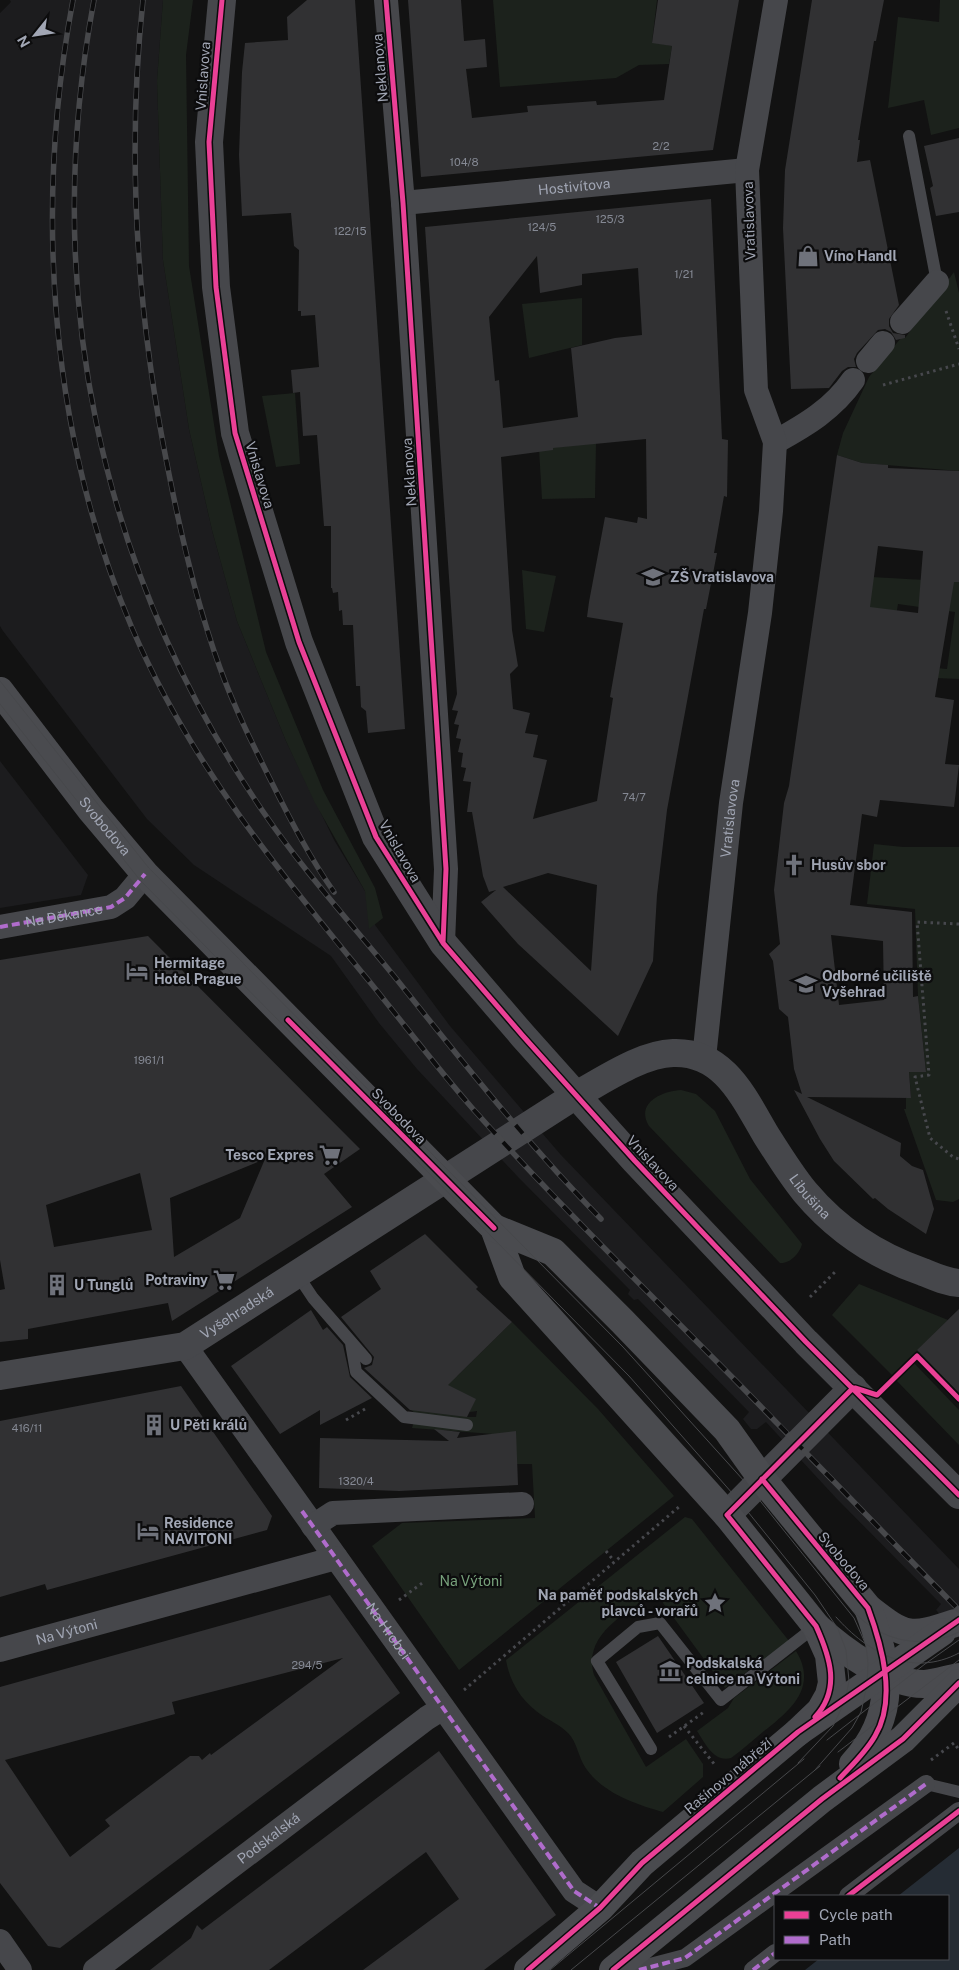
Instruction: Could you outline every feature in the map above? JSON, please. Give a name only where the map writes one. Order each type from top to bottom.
[{"type":"main road","name":"Svobodova","points":[[0,692],[91,810],[145,874],[445,1179],[494,1228],[552,1252],[727,1430],[762,1480],[868,1608],[888,1624],[908,1634],[928,1632],[957,1622]]},
{"type":"main road","name":"Svobodova","points":[[494,1228],[512,1277],[727,1515],[816,1626],[828,1656],[832,1683],[830,1695],[820,1711],[798,1732]]},
{"type":"main road","name":"Svobodova","points":[[822,1799],[863,1753],[875,1736],[883,1716],[885,1694],[881,1647],[868,1608]]},
{"type":"main road","name":"Rašínovo nábřeží","points":[[528,1970],[600,1908],[642,1863],[798,1732],[957,1622]]},
{"type":"main road","points":[[816,1626],[846,1650],[884,1673],[902,1681],[924,1684],[959,1677]]},
{"type":"main road","points":[[612,1970],[632,1956],[822,1799],[903,1738],[959,1683]]},
{"type":"street","name":"Vnislavova","points":[[222,0],[209,142],[216,288],[235,433],[299,642],[376,837],[443,943],[576,1095],[806,1342],[959,1495]]},
{"type":"street","name":"Neklanova","points":[[386,0],[403,203],[446,868],[443,943]]},
{"type":"street","name":"Vratislavova","points":[[704,1058],[730,813],[765,572],[775,442],[756,390],[747,170],[776,0]]},
{"type":"street","name":"Hostivítova","points":[[403,203],[747,170]]},
{"type":"street","points":[[902,322],[937,282]]},
{"type":"street","points":[[775,442],[808,424],[848,388]]},
{"type":"street","name":"Na Děkance","points":[[0,927],[111,907],[125,898],[145,874]]},
{"type":"street","points":[[576,1095],[638,1061],[660,1054],[689,1054],[704,1058]]},
{"type":"street","name":"Libušina","points":[[704,1058],[724,1071],[736,1084],[767,1137],[804,1190],[823,1212],[850,1235],[897,1264],[949,1282],[959,1283]]},
{"type":"street","name":"Vyšehradská","points":[[0,1376],[185,1346],[576,1095]]},
{"type":"street","name":"Na Hrobci","points":[[185,1346],[574,1891],[600,1908]]},
{"type":"street","points":[[727,1515],[852,1388]]},
{"type":"street","points":[[313,1526],[333,1513],[522,1504]]},
{"type":"street","name":"Na Výtoni","points":[[0,1650],[336,1558]]},
{"type":"street","name":"Podskalská","points":[[95,1970],[427,1718],[443,1708]]},
{"type":"street","points":[[640,1970],[685,1958],[926,1784]]},
{"type":"street","points":[[849,1895],[959,1811]]},
{"type":"street","points":[[0,1942],[20,1970]]},
{"type":"street","points":[[752,1970],[774,1953]]},
{"type":"lane","points":[[910,136],[937,282]]},
{"type":"lane","points":[[297,1274],[313,1298],[366,1360]]},
{"type":"lane","points":[[351,1343],[356,1372],[404,1417],[467,1425]]},
{"type":"lane","points":[[651,1749],[597,1661],[638,1626],[660,1623],[721,1700],[816,1626]]},
{"type":"lane","points":[[926,1784],[959,1792]]},
{"type":"path","points":[[937,282],[959,349]]},
{"type":"path","points":[[848,388],[959,364]]},
{"type":"path","points":[[959,924],[917,922],[929,1075],[915,1077],[930,1138],[952,1157],[959,1159]]},
{"type":"path","points":[[810,1297],[835,1272]]},
{"type":"path","points":[[891,1381],[917,1356],[959,1399]]},
{"type":"path","points":[[443,1708],[687,1500]]},
{"type":"path","points":[[606,1551],[614,1561]]},
{"type":"path","points":[[398,1601],[425,1580]]},
{"type":"path","points":[[651,1749],[721,1700]]},
{"type":"path","points":[[684,1726],[705,1752]]},
{"type":"path","points":[[924,1764],[954,1744],[959,1750]]},
{"type":"shaded area","points":[[10,0],[163,0],[157,81],[163,260],[189,429],[212,530],[237,621],[286,741],[334,840],[365,891],[375,925],[450,1026],[561,1155],[959,1569],[959,1604],[943,1618],[936,1610],[941,1604],[836,1498],[766,1422],[757,1429],[751,1429],[743,1419],[749,1412],[638,1299],[634,1300],[628,1294],[630,1290],[519,1178],[417,1069],[379,1023],[331,956],[194,865],[147,819],[0,626],[0,13],[11,2]]},
{"type":"shaded area","points":[[0,761],[88,875],[81,895],[0,908]]},
{"type":"shaded area","points":[[959,1848],[959,1970],[805,1970],[818,1960],[949,1960],[949,1895],[899,1895]]},
{"type":"green space","points":[[163,0],[193,0],[186,55],[189,266],[219,456],[266,652],[323,790],[375,888],[383,918],[369,929],[365,891],[315,803],[286,741],[237,621],[212,530],[189,429],[163,260],[157,81]]},
{"type":"green space","points":[[493,0],[657,0],[652,42],[672,46],[669,64],[639,65],[616,78],[500,87]]},
{"type":"green space","points":[[940,0],[959,0],[959,128],[931,135],[924,100],[888,108],[898,17],[939,22]]},
{"type":"green space","points":[[954,272],[959,293],[959,471],[862,463],[837,455],[843,433],[869,377],[901,338],[905,338]]},
{"type":"green space","points":[[582,298],[582,345],[529,358],[522,304]]},
{"type":"green space","points":[[295,393],[300,464],[276,467],[262,396]]},
{"type":"green space","points":[[596,443],[595,498],[542,499],[539,449]]},
{"type":"green space","points":[[522,570],[556,576],[544,632],[526,629]]},
{"type":"green space","points":[[872,577],[959,582],[959,679],[936,678],[936,668],[947,669],[955,612],[898,604],[896,616],[868,612]]},
{"type":"green space","points":[[874,844],[903,847],[959,847],[959,1199],[953,1202],[936,1200],[904,1109],[906,1109],[906,1098],[911,1097],[909,1072],[926,1072],[918,996],[915,909],[867,904]]},
{"type":"green space","points":[[681,1090],[696,1094],[715,1111],[750,1179],[802,1244],[797,1254],[791,1260],[780,1263],[649,1126],[645,1111],[648,1105],[659,1096]]},
{"type":"green space","points":[[859,1284],[948,1320],[892,1375],[832,1315]]},
{"type":"green space","name":"Na Výtoni","points":[[512,1322],[598,1409],[674,1496],[459,1670],[372,1546],[402,1523],[535,1518],[532,1464],[510,1464],[507,1435],[412,1428],[416,1414],[406,1406],[417,1393],[467,1417],[476,1417],[477,1411],[470,1412],[445,1384],[455,1375],[457,1376]]},
{"type":"green space","points":[[914,1363],[959,1410],[959,1445],[896,1380]]},
{"type":"green space","points":[[685,1517],[692,1519],[789,1641],[725,1688],[655,1592],[620,1617],[601,1636],[595,1648],[592,1661],[594,1675],[646,1767],[686,1739],[703,1764],[703,1777],[663,1812],[630,1801],[600,1784],[585,1767],[568,1733],[536,1711],[518,1692],[506,1660]]},
{"type":"green space","points":[[796,1651],[802,1664],[804,1676],[803,1687],[792,1706],[731,1758],[725,1759],[715,1755],[697,1731],[728,1708],[734,1698]]},
{"type":"building","points":[[307,0],[355,0],[405,729],[368,733],[366,711],[361,707],[360,686],[356,686],[353,625],[343,625],[342,610],[339,611],[338,592],[333,593],[331,588],[331,526],[324,526],[317,435],[303,436],[300,392],[293,393],[291,370],[319,367],[315,315],[301,316],[301,311],[298,311],[299,250],[294,246],[291,213],[242,216],[239,155],[245,43],[288,40],[287,17]]},
{"type":"building","points":[[408,0],[461,0],[464,41],[485,39],[487,67],[466,69],[472,118],[528,112],[527,106],[596,101],[597,105],[664,100],[672,46],[652,43],[658,0],[739,0],[713,150],[421,177]]},
{"type":"building","points":[[812,0],[884,0],[876,41],[874,41],[858,140],[860,140],[857,162],[870,160],[899,305],[889,319],[889,326],[893,333],[905,335],[905,338],[896,340],[891,332],[885,329],[878,330],[857,353],[854,359],[856,367],[848,367],[842,371],[829,388],[791,389],[783,228],[785,170]]},
{"type":"building","points":[[959,138],[959,212],[936,216],[930,188],[933,186],[924,146]]},
{"type":"building","points":[[711,199],[722,439],[728,440],[727,497],[724,496],[714,553],[717,553],[706,609],[704,609],[667,810],[657,895],[653,961],[618,1036],[518,944],[481,902],[496,890],[489,892],[483,876],[472,812],[467,812],[471,782],[463,781],[466,768],[461,767],[463,753],[458,752],[461,739],[456,738],[459,725],[454,724],[458,711],[452,710],[457,694],[425,227]],"holes":[[[537,256],[540,293],[582,285],[582,274],[638,268],[642,335],[615,338],[571,348],[578,417],[503,428],[499,380],[495,381],[489,317]],[[646,439],[647,519],[638,517],[637,523],[605,517],[589,602],[587,617],[623,623],[610,697],[613,698],[597,801],[533,819],[547,760],[533,757],[538,735],[525,733],[530,713],[513,709],[510,674],[518,666],[512,630],[501,457],[553,450],[553,448]],[[548,873],[597,885],[591,971],[503,887]]]},
{"type":"building","points":[[837,455],[862,463],[888,465],[888,468],[959,471],[959,582],[954,582],[935,697],[954,700],[945,764],[959,765],[954,807],[880,800],[877,817],[862,814],[850,905],[912,912],[913,997],[918,996],[926,1072],[909,1072],[911,1098],[807,1097],[901,1143],[900,1156],[912,1166],[923,1170],[934,1209],[926,1234],[875,1198],[873,1199],[834,1161],[794,1090],[802,1094],[794,1069],[788,1017],[779,1009],[773,961],[769,954],[780,944],[774,890],[784,803],[789,786]],"holes":[[[878,546],[923,551],[918,613],[870,607]],[[831,935],[883,941],[884,1000],[839,1005]]]},
{"type":"building","points":[[148,936],[360,1149],[324,1174],[352,1207],[172,1321],[168,1303],[28,1329],[28,1339],[0,1342],[0,1290],[5,1289],[0,1260],[0,960]],"holes":[[[265,1159],[240,1218],[174,1257],[170,1198]],[[140,1173],[152,1230],[54,1247],[46,1205]]]},
{"type":"building","points":[[425,1234],[478,1287],[476,1289],[512,1322],[448,1385],[476,1399],[467,1417],[410,1410],[364,1368],[372,1365],[374,1357],[341,1317],[381,1289],[370,1271]]},
{"type":"building","points":[[959,1309],[959,1393],[917,1350]]},
{"type":"building","points":[[311,1310],[323,1330],[327,1327],[343,1345],[350,1377],[372,1398],[320,1425],[320,1410],[280,1434],[231,1366]]},
{"type":"building","points":[[181,1386],[272,1516],[267,1530],[47,1590],[45,1584],[0,1597],[0,1421]]},
{"type":"building","points":[[434,1429],[460,1432],[457,1438],[516,1431],[518,1485],[399,1491],[319,1488],[320,1438],[449,1441]]},
{"type":"building","points":[[330,1595],[400,1693],[60,1948],[48,1946],[0,1883],[0,1687]],"holes":[[[343,1658],[211,1755],[210,1753],[202,1760],[199,1756],[190,1756],[105,1820],[110,1826],[70,1857],[5,1760],[175,1714],[172,1702]]]},
{"type":"building","points":[[658,1636],[704,1703],[657,1733],[616,1662]]},
{"type":"building","points":[[439,1751],[556,1915],[484,1970],[363,1970],[459,1899],[426,1852],[269,1970],[150,1970],[191,1938],[197,1925],[202,1930]]},
{"type":"tram line","points":[[0,681],[148,867],[623,1347],[745,1482],[854,1618],[866,1645],[868,1664],[867,1685],[861,1712],[852,1728],[815,1770]]},
{"type":"tram line","points":[[0,704],[140,880],[629,1376],[740,1502],[815,1595],[838,1629],[846,1650],[849,1681],[845,1701],[833,1726],[798,1763]]},
{"type":"tram line","points":[[854,1612],[877,1630],[903,1640],[931,1641],[959,1632]]},
{"type":"tram line","points":[[836,1617],[862,1641],[892,1658],[924,1663],[942,1660],[959,1653]]},
{"type":"tram line","points":[[827,1740],[959,1640]]},
{"type":"tram line","points":[[838,1752],[959,1660]]},
{"type":"tram line","points":[[550,1970],[804,1759]]},
{"type":"tram line","points":[[571,1970],[820,1766]]},
{"type":"railway","points":[[73,0],[61,78],[54,158],[53,238],[57,318],[67,398],[82,477],[104,554],[132,628],[180,724],[208,769],[269,856],[446,1078],[473,1109],[570,1213],[959,1610]]},
{"type":"railway","points":[[94,0],[79,108],[74,214],[80,320],[96,424],[123,525],[160,624],[207,720],[279,834],[494,1100],[601,1219]]},
{"type":"railway","points":[[143,0],[135,119],[135,178],[142,297],[158,415],[179,523],[204,620],[231,697],[294,825],[334,892]]},
{"type":"marked path","points":[[0,927],[111,907],[125,898],[145,874]]},
{"type":"marked path","points":[[302,1511],[574,1891],[600,1908]]},
{"type":"marked path","points":[[639,1970],[685,1958],[926,1784]]},
{"type":"marked path","points":[[753,1970],[774,1954]]},
{"type":"cycle path","points":[[222,0],[209,142],[216,287],[235,433],[299,642],[376,837],[443,943],[523,1036],[635,1161],[806,1342],[959,1495]]},
{"type":"cycle path","points":[[386,0],[403,203],[446,869],[443,943]]},
{"type":"cycle path","points":[[288,1020],[494,1228]]},
{"type":"cycle path","points":[[855,1388],[877,1395],[917,1356],[959,1399]]},
{"type":"cycle path","points":[[815,1717],[823,1706],[830,1684],[829,1661],[816,1626],[727,1515],[853,1388]]},
{"type":"cycle path","points":[[762,1479],[868,1608],[878,1639],[885,1672],[886,1689],[882,1721],[875,1736],[859,1758],[840,1778]]},
{"type":"cycle path","points":[[528,1970],[600,1908],[642,1863],[798,1732],[959,1620]]},
{"type":"cycle path","points":[[613,1970],[822,1799],[903,1739],[959,1683]]},
{"type":"cycle path","points":[[849,1895],[959,1811]]},
{"type":"place","name":"Víno Handl","points":[[808,256]]},
{"type":"place","name":"ZŠ Vratislavova","points":[[653,577]]},
{"type":"place","name":"Husův sbor","points":[[794,865]]},
{"type":"place","name":"Hermitage Hotel Prague","points":[[137,971]]},
{"type":"place","name":"Odborné učiliště Vyšehrad","points":[[806,984]]},
{"type":"place","name":"Tesco Expres","points":[[330,1155]]},
{"type":"place","name":"Potraviny","points":[[224,1280]]},
{"type":"place","name":"U Tunglů","points":[[57,1285]]},
{"type":"place","name":"U Pěti králů","points":[[154,1425]]},
{"type":"place","name":"Residence NAVITONI","points":[[148,1531]]},
{"type":"place","name":"Na paměť podskalských plavců - vorařů","points":[[715,1603]]},
{"type":"place","name":"Podskalská celnice na Výtoni","points":[[670,1671]]}]
